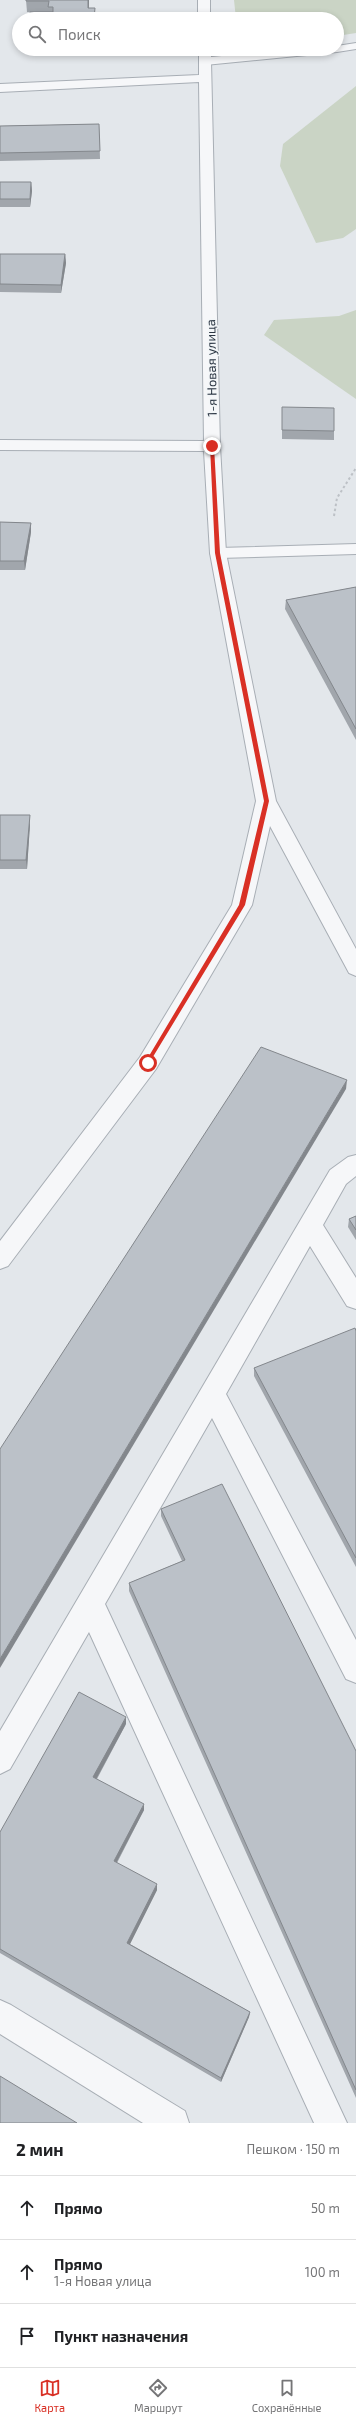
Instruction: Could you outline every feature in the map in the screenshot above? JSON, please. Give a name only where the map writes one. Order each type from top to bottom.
[{"type":"street","points":[[204,0],[204,12]]},
{"type":"street","points":[[344,48],[356,46]]},
{"type":"street","name":"1-я Новая улица","points":[[205,56],[212,446],[218,553],[266,801]]},
{"type":"street","points":[[0,88],[205,78]]},
{"type":"street","points":[[0,445],[212,446]]},
{"type":"street","points":[[218,553],[356,549]]},
{"type":"street","points":[[266,801],[356,968]]},
{"type":"street","points":[[0,1259],[148,1063],[242,905],[266,801]]},
{"type":"street","points":[[0,1759],[338,1177],[356,1164]]},
{"type":"street","points":[[310,1225],[356,1299]]},
{"type":"street","points":[[212,1393],[356,1669]]},
{"type":"street","points":[[90,1603],[331,2123]]},
{"type":"street","points":[[0,2016],[173,2123]]},
{"type":"path","points":[[328,550],[337,498],[356,468]]},
{"type":"green space","points":[[234,0],[356,0],[356,33],[344,35],[344,12],[235,12]]},
{"type":"green space","points":[[356,86],[356,229],[343,238],[316,243],[280,166],[283,144]]},
{"type":"green space","points":[[356,310],[356,399],[264,335],[274,320],[339,316]]},
{"type":"building","points":[[88,0],[88,8],[95,8],[95,12],[53,12],[53,7],[48,7],[49,1],[26,1]]},
{"type":"building","points":[[99,124],[100,151],[0,153],[0,126]]},
{"type":"building","points":[[0,182],[31,182],[30,199],[0,199]]},
{"type":"building","points":[[0,254],[65,254],[61,285],[0,284]]},
{"type":"building","points":[[282,407],[334,408],[334,431],[282,430]]},
{"type":"building","points":[[0,522],[31,523],[24,561],[0,561]]},
{"type":"building","points":[[356,587],[356,729],[286,600]]},
{"type":"building","points":[[0,815],[30,815],[26,860],[0,860]]},
{"type":"building","points":[[261,1047],[347,1080],[0,1659],[0,1449]]},
{"type":"building","points":[[356,1216],[356,1230],[349,1219]]},
{"type":"building","points":[[355,1328],[356,1331],[356,1558],[254,1368]]},
{"type":"building","points":[[222,1484],[356,1751],[356,2090],[129,1583],[185,1560],[161,1509]]},
{"type":"building","points":[[79,1692],[126,1717],[93,1777],[144,1804],[114,1861],[157,1884],[127,1943],[250,2012],[221,2078],[0,1949],[0,1832]]},
{"type":"building","points":[[0,2076],[77,2123],[0,2123]]},
{"type":"route","points":[[148,1063],[242,905],[266,801],[218,553],[212,446]]}]
